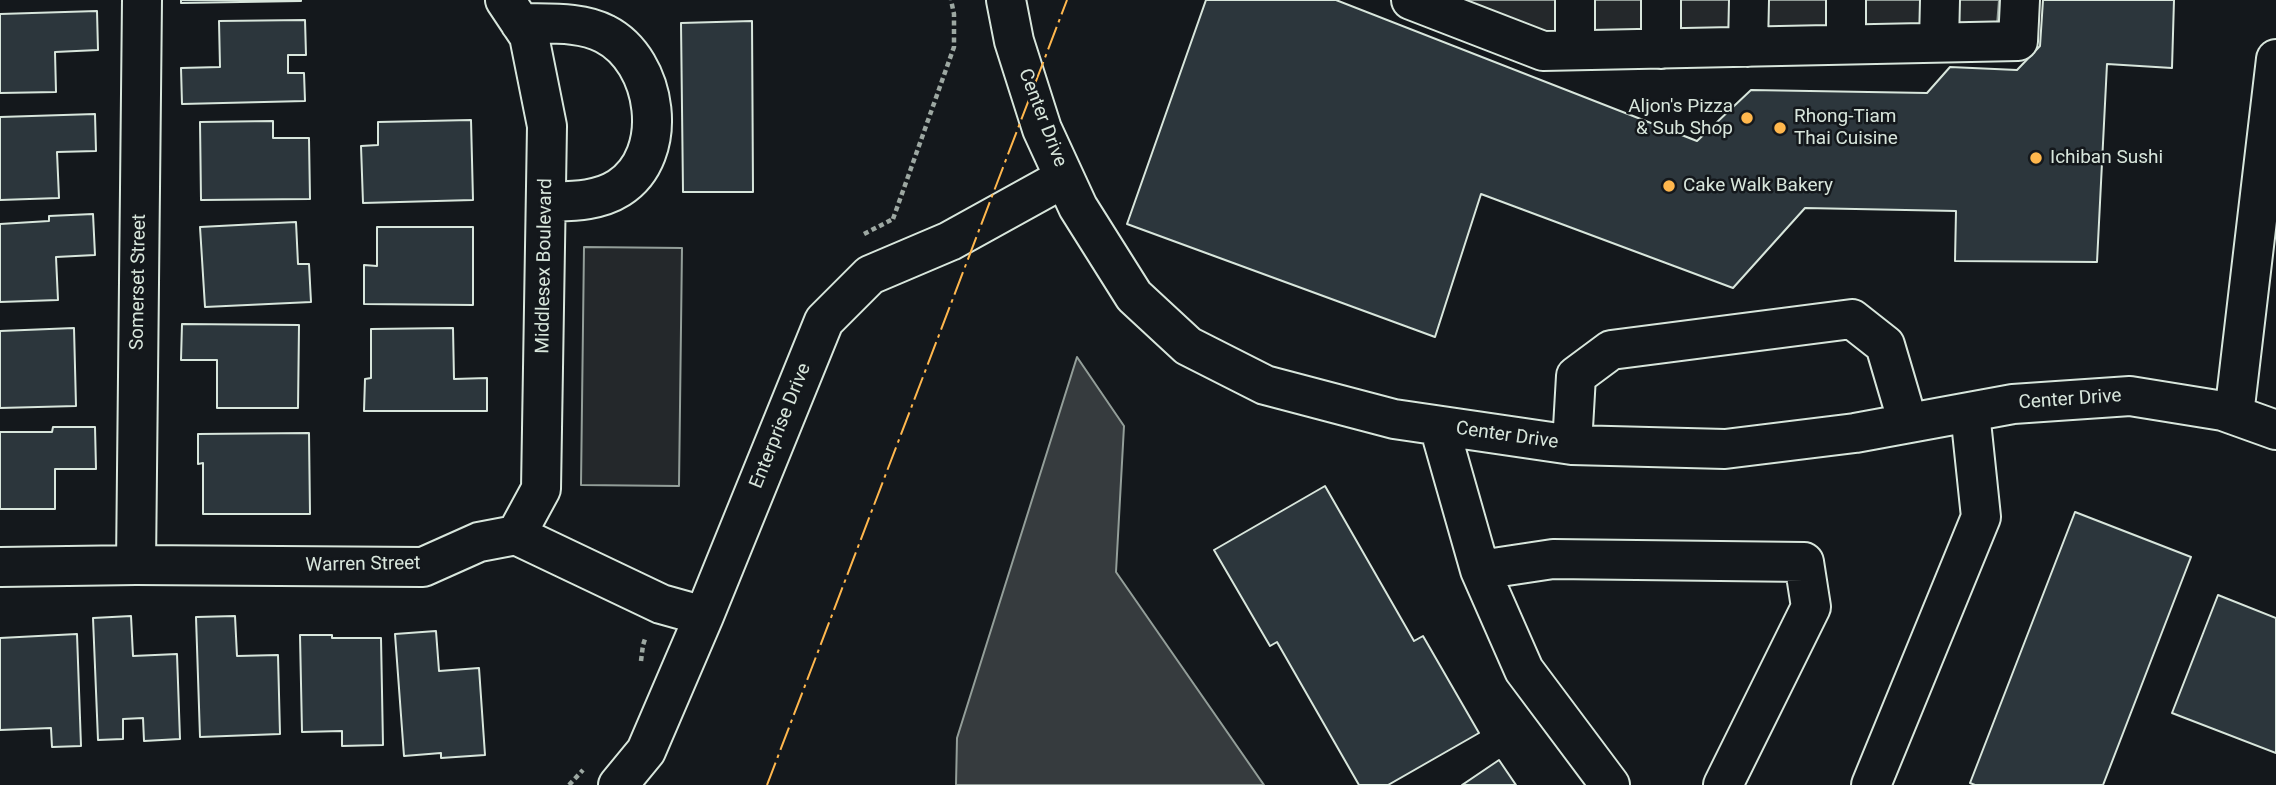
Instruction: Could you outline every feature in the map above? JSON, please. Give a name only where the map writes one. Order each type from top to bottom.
[{"type":"street","name":"Somerset Street","points":[[136,565],[142,0]]},
{"type":"street","name":"Center Drive","points":[[1006,0],[1014,41],[1042,129],[1077,207],[1134,296],[1188,346],[1265,385],[1394,419],[1572,445],[1725,449],[1856,433],[2013,404],[2130,396],[2234,415],[2276,430]]},
{"type":"street","points":[[1411,0],[1477,13],[1543,51],[2018,41],[2020,0]]},
{"type":"street","points":[[1575,0],[1575,50]]},
{"type":"street","points":[[1661,0],[1661,49]]},
{"type":"street","points":[[1748,47],[1749,0]]},
{"type":"street","points":[[1846,0],[1846,44]]},
{"type":"street","points":[[1939,42],[1940,0]]},
{"type":"street","points":[[513,12],[604,33],[622,45],[637,63],[648,87],[652,119],[649,146],[637,173],[618,189],[598,197],[580,201],[546,202]]},
{"type":"street","name":"Middlesex Boulevard","points":[[513,12],[529,36],[547,126],[541,489],[516,535]]},
{"type":"street","points":[[2234,415],[2276,59]]},
{"type":"street","name":"Enterprise Drive","points":[[618,785],[646,751],[824,321],[870,275],[950,241],[1064,178]]},
{"type":"street","points":[[1572,445],[1576,376],[1611,350],[1852,319],[1885,345],[1908,423]]},
{"type":"street","points":[[1871,785],[1981,517],[1970,412]]},
{"type":"street","points":[[1438,426],[1480,570],[1524,670],[1610,785]]},
{"type":"street","name":"Warren Street","points":[[0,567],[423,567],[479,542],[516,535]]},
{"type":"street","points":[[516,535],[661,604],[704,616]]},
{"type":"street","points":[[1480,570],[1553,559],[1804,562],[1811,607],[1723,785]]},
{"type":"path","points":[[897,263],[892,219],[954,47],[954,14],[951,0]]},
{"type":"shaded area","points":[[1463,0],[1999,0],[1997,25],[1541,33]]},
{"type":"shaded area","points":[[584,247],[682,248],[679,486],[581,485]]},
{"type":"shaded area","points":[[1077,357],[1124,426],[1116,572],[1264,785],[956,785],[957,738]]},
{"type":"building","points":[[181,0],[301,0],[301,1],[181,3]]},
{"type":"building","points":[[1206,0],[1336,0],[1697,141],[1751,90],[1927,93],[1950,67],[2017,70],[2040,46],[2043,0],[2174,0],[2172,68],[2107,64],[2097,262],[1955,261],[1956,211],[1805,208],[1733,288],[1481,194],[1435,337],[1127,224]]},
{"type":"building","points":[[97,11],[98,50],[55,52],[56,92],[0,93],[0,14]]},
{"type":"building","points":[[305,20],[306,55],[288,55],[288,73],[304,73],[305,101],[182,104],[181,68],[220,67],[219,21]]},
{"type":"building","points":[[752,21],[753,192],[683,192],[681,23]]},
{"type":"building","points":[[95,114],[96,151],[57,152],[59,198],[0,200],[0,117]]},
{"type":"building","points":[[471,120],[473,200],[363,203],[361,146],[378,145],[378,122]]},
{"type":"building","points":[[273,121],[273,138],[309,138],[310,199],[201,200],[200,122]]},
{"type":"building","points":[[93,214],[95,255],[56,257],[58,300],[0,302],[0,224],[49,221],[49,216]]},
{"type":"building","points":[[296,222],[298,264],[309,264],[311,302],[205,307],[200,227]]},
{"type":"building","points":[[377,227],[473,227],[473,305],[364,304],[364,265],[377,266]]},
{"type":"building","points":[[182,324],[299,325],[298,408],[217,408],[217,360],[181,360]]},
{"type":"building","points":[[74,328],[76,406],[0,408],[0,331]]},
{"type":"building","points":[[453,328],[454,379],[487,378],[487,411],[364,411],[365,379],[371,378],[371,329]]},
{"type":"building","points":[[53,427],[95,427],[96,469],[55,469],[55,509],[0,509],[0,432],[52,432]]},
{"type":"building","points":[[309,433],[310,514],[203,514],[203,463],[198,464],[198,434]]},
{"type":"building","points":[[1325,486],[1414,641],[1423,636],[1479,733],[1388,785],[1359,785],[1277,642],[1270,646],[1214,550]]},
{"type":"building","points":[[2075,512],[2191,557],[2103,785],[1975,785],[1970,783]]},
{"type":"building","points":[[2218,595],[2276,618],[2276,753],[2172,713]]},
{"type":"building","points":[[131,616],[133,656],[177,654],[180,739],[144,741],[143,718],[123,719],[123,739],[98,740],[93,618]]},
{"type":"building","points":[[235,616],[237,656],[278,655],[280,734],[200,737],[196,617]]},
{"type":"building","points":[[436,631],[439,671],[479,668],[485,755],[441,758],[441,753],[404,756],[395,634]]},
{"type":"building","points":[[77,634],[81,746],[52,747],[51,728],[0,730],[0,638]]},
{"type":"building","points":[[300,635],[381,638],[383,745],[342,746],[342,731],[302,732]]},
{"type":"building","points":[[1499,760],[1516,785],[1462,785]]},
{"type":"power","points":[[767,785],[1067,0]]},
{"type":"place","name":"Aljon's Pizza & Sub Shop","points":[[1747,118]]},
{"type":"place","name":"Rhong-Tiam Thai Cuisine","points":[[1780,128]]},
{"type":"place","name":"Ichiban Sushi","points":[[2036,158]]},
{"type":"place","name":"Cake Walk Bakery","points":[[1669,186]]}]
